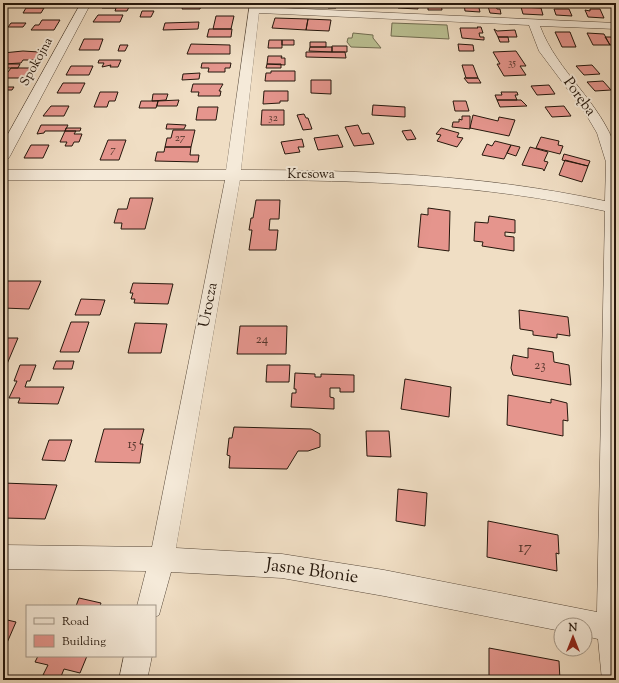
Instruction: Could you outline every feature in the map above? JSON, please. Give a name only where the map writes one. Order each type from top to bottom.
[{"type":"street","name":"Spokojna","points":[[3,156],[86,3]]},
{"type":"street","points":[[255,7],[616,26]]},
{"type":"street","name":"Urocza","points":[[150,605],[162,559],[233,175],[255,7]]},
{"type":"street","name":"Poręba","points":[[534,22],[540,42],[545,51],[590,110],[604,133],[613,162],[613,628],[616,680]]},
{"type":"street","name":"Kresowa","points":[[3,175],[334,175],[434,181],[517,191],[614,208]]},
{"type":"street","name":"Jasne Błonie","points":[[3,557],[162,559],[282,566],[384,583],[613,628]]},
{"type":"street","points":[[133,680],[138,657]]},
{"type":"green space","points":[[392,23],[447,25],[449,39],[391,36]]},
{"type":"green space","points":[[353,33],[373,35],[373,38],[381,48],[351,47],[347,42],[348,38],[352,38]]},
{"type":"building","points":[[105,3],[131,3],[127,11],[115,11],[116,8],[102,8]]},
{"type":"building","points":[[152,3],[151,7],[131,7],[132,4]]},
{"type":"building","points":[[184,3],[210,3],[209,6],[201,6],[200,9],[182,9]]},
{"type":"building","points":[[318,3],[337,3],[336,8],[328,8],[328,5],[318,5]]},
{"type":"building","points":[[337,3],[356,3],[356,7],[336,6]]},
{"type":"building","points":[[399,3],[418,3],[418,9],[398,8]]},
{"type":"building","points":[[428,3],[441,3],[442,10],[428,10]]},
{"type":"building","points":[[487,3],[495,4],[497,9],[500,9],[501,14],[490,13]]},
{"type":"building","points":[[464,4],[478,4],[480,12],[465,11]]},
{"type":"building","points":[[521,7],[541,8],[543,15],[523,14]]},
{"type":"building","points":[[26,8],[44,8],[41,13],[23,13]]},
{"type":"building","points":[[554,9],[569,9],[572,16],[556,15]]},
{"type":"building","points":[[590,9],[600,9],[604,18],[588,17],[585,10],[590,11]]},
{"type":"building","points":[[142,11],[154,11],[151,17],[140,17]]},
{"type":"building","points":[[98,15],[123,15],[120,22],[93,22]]},
{"type":"building","points":[[216,16],[234,16],[231,29],[213,29]]},
{"type":"building","points":[[275,18],[308,19],[306,30],[272,28]]},
{"type":"building","points":[[308,19],[331,20],[329,31],[306,30]]},
{"type":"building","points":[[42,20],[60,20],[54,30],[31,30],[35,25],[39,25]]},
{"type":"building","points":[[199,22],[198,29],[163,30],[165,23]]},
{"type":"building","points":[[11,23],[26,23],[23,27],[8,27]]},
{"type":"building","points":[[477,27],[481,27],[483,33],[479,33],[480,37],[484,37],[484,40],[462,38],[460,28],[478,28]]},
{"type":"building","points":[[209,29],[232,29],[231,37],[207,37]]},
{"type":"building","points":[[494,29],[497,31],[515,30],[517,37],[498,37]]},
{"type":"building","points":[[555,32],[570,32],[576,47],[562,47]]},
{"type":"building","points":[[587,33],[604,34],[610,45],[593,45]]},
{"type":"building","points":[[498,37],[508,37],[509,42],[500,42]]},
{"type":"building","points":[[605,37],[611,37],[616,45],[610,45]]},
{"type":"building","points":[[84,39],[103,39],[99,50],[79,50]]},
{"type":"building","points":[[269,40],[282,40],[282,48],[268,48]]},
{"type":"building","points":[[282,40],[294,40],[294,45],[282,45]]},
{"type":"building","points":[[310,42],[326,42],[326,47],[310,47]]},
{"type":"building","points":[[191,44],[230,45],[230,54],[187,54]]},
{"type":"building","points":[[458,44],[473,45],[474,51],[459,51]]},
{"type":"building","points":[[120,45],[128,45],[125,51],[118,51]]},
{"type":"building","points":[[332,46],[347,46],[347,52],[332,52]]},
{"type":"building","points":[[310,47],[332,47],[332,52],[309,51]]},
{"type":"building","points":[[23,51],[39,52],[39,56],[37,60],[23,60],[21,63],[3,64],[3,53]]},
{"type":"building","points":[[516,51],[526,66],[520,66],[526,75],[504,76],[497,64],[500,64],[493,52]]},
{"type":"building","points":[[306,52],[345,52],[346,58],[306,57]]},
{"type":"building","points":[[268,56],[282,56],[281,58],[285,58],[285,65],[267,64]]},
{"type":"building","points":[[99,60],[121,60],[118,67],[110,67],[111,65],[102,67],[104,63],[98,63]]},
{"type":"building","points":[[202,63],[231,63],[230,68],[225,68],[225,72],[208,72],[209,68],[201,68]]},
{"type":"building","points":[[6,64],[20,64],[18,68],[3,68]]},
{"type":"building","points":[[267,64],[281,64],[281,68],[266,68]]},
{"type":"building","points":[[462,65],[473,65],[478,78],[466,78]]},
{"type":"building","points":[[592,65],[600,74],[584,75],[576,66]]},
{"type":"building","points":[[71,66],[93,66],[89,75],[66,75]]},
{"type":"building","points":[[11,68],[33,68],[24,78],[3,78],[3,72],[8,72]]},
{"type":"building","points":[[271,71],[295,71],[295,81],[265,81],[266,73],[271,73]]},
{"type":"building","points":[[200,73],[199,79],[182,80],[183,74]]},
{"type":"building","points":[[464,78],[478,78],[481,83],[468,83]]},
{"type":"building","points":[[311,80],[331,80],[331,94],[311,93]]},
{"type":"building","points":[[603,81],[611,90],[595,91],[587,82]]},
{"type":"building","points":[[63,83],[85,83],[80,93],[57,93]]},
{"type":"building","points":[[193,84],[223,84],[219,91],[221,91],[220,96],[198,96],[199,92],[191,92]]},
{"type":"building","points":[[549,85],[555,94],[537,95],[531,86]]},
{"type":"building","points":[[3,87],[14,87],[12,90],[3,90]]},
{"type":"building","points":[[264,91],[288,91],[288,101],[263,104]]},
{"type":"building","points":[[100,92],[118,92],[115,101],[109,101],[107,107],[94,107]]},
{"type":"building","points":[[501,92],[517,92],[518,95],[515,95],[517,100],[497,100],[495,95],[502,95]]},
{"type":"building","points":[[153,94],[168,94],[166,100],[152,101]]},
{"type":"building","points":[[179,100],[177,106],[157,106],[158,101]]},
{"type":"building","points":[[497,100],[521,100],[527,106],[500,107]]},
{"type":"building","points":[[141,101],[158,101],[156,108],[139,108]]},
{"type":"building","points":[[453,101],[466,101],[469,111],[455,111]]},
{"type":"building","points":[[373,105],[405,107],[405,117],[372,115]]},
{"type":"building","points":[[51,106],[69,106],[64,116],[43,116]]},
{"type":"building","points":[[564,106],[571,116],[552,117],[545,107]]},
{"type":"building","points":[[198,107],[218,107],[216,120],[196,120]]},
{"type":"building","points":[[262,110],[284,110],[284,125],[261,125]]},
{"type":"building","points":[[304,114],[306,118],[308,118],[312,129],[303,130],[297,115]]},
{"type":"building","points":[[473,115],[498,121],[499,117],[515,120],[509,136],[470,128]]},
{"type":"building","points":[[462,116],[470,116],[470,129],[452,127],[453,122],[459,122],[459,119],[462,120]]},
{"type":"building","points":[[167,124],[186,125],[184,129],[166,129]]},
{"type":"building","points":[[41,125],[68,125],[65,131],[45,131],[44,133],[37,134]]},
{"type":"building","points":[[358,125],[362,134],[369,133],[374,144],[354,146],[345,127]]},
{"type":"building","points":[[66,128],[81,128],[80,131],[65,131]]},
{"type":"building","points":[[441,128],[459,133],[457,137],[463,138],[457,147],[437,141],[441,135],[436,134]]},
{"type":"building","points":[[173,130],[195,130],[191,147],[165,147],[167,138],[171,138]]},
{"type":"building","points":[[411,130],[416,139],[407,140],[402,131]]},
{"type":"building","points":[[65,131],[76,131],[74,134],[82,134],[79,142],[74,142],[72,146],[65,146],[67,142],[60,142]]},
{"type":"building","points":[[338,135],[343,147],[318,150],[314,138]]},
{"type":"building","points":[[541,137],[559,141],[558,145],[563,146],[560,154],[536,148]]},
{"type":"building","points":[[302,139],[304,147],[298,147],[300,152],[285,154],[281,142]]},
{"type":"building","points":[[108,140],[126,140],[119,160],[100,160]]},
{"type":"building","points":[[495,141],[511,145],[504,159],[482,155],[487,144],[492,146]]},
{"type":"building","points":[[31,145],[49,145],[43,158],[24,158]]},
{"type":"building","points":[[511,145],[520,147],[516,156],[507,153]]},
{"type":"building","points":[[165,147],[191,147],[190,155],[199,155],[198,162],[155,161],[157,152],[164,152]]},
{"type":"building","points":[[530,147],[548,152],[544,161],[548,162],[544,171],[543,169],[522,165]]},
{"type":"building","points":[[564,154],[590,161],[588,166],[562,160]]},
{"type":"building","points":[[565,160],[588,166],[582,182],[559,175]]},
{"type":"building","points":[[130,198],[153,198],[145,229],[121,229],[122,223],[114,223],[118,209],[127,209]]},
{"type":"building","points":[[256,200],[280,200],[279,219],[270,219],[269,230],[278,230],[276,250],[249,250],[252,230],[249,230]]},
{"type":"building","points":[[428,208],[450,211],[449,251],[418,247],[421,214],[428,215]]},
{"type":"building","points":[[489,216],[515,220],[515,233],[505,232],[505,236],[514,237],[514,251],[482,246],[483,242],[474,241],[475,222],[488,223]]},
{"type":"building","points":[[3,281],[41,281],[29,309],[3,308]]},
{"type":"building","points":[[133,283],[173,284],[168,304],[134,303],[135,299],[131,299],[133,293],[130,293]]},
{"type":"building","points":[[81,299],[105,300],[100,315],[75,315]]},
{"type":"building","points":[[519,310],[568,317],[570,336],[557,334],[557,338],[533,335],[533,331],[520,329]]},
{"type":"building","points":[[71,322],[89,322],[79,352],[60,352]]},
{"type":"building","points":[[135,323],[167,324],[161,353],[128,353]]},
{"type":"building","points":[[240,326],[287,326],[286,354],[237,354]]},
{"type":"building","points":[[3,338],[18,338],[7,364],[3,364]]},
{"type":"building","points":[[528,348],[553,352],[554,362],[569,365],[571,385],[513,375],[511,368],[513,355],[528,358]]},
{"type":"building","points":[[56,361],[74,361],[72,369],[53,369]]},
{"type":"building","points":[[20,365],[36,365],[30,381],[27,381],[25,387],[64,387],[58,404],[18,403],[20,398],[9,398],[17,381],[14,381]]},
{"type":"building","points":[[267,365],[290,365],[289,382],[266,382]]},
{"type":"building","points":[[295,373],[315,374],[315,377],[321,377],[321,374],[354,375],[354,392],[340,392],[340,388],[330,388],[330,397],[334,398],[334,409],[291,407],[292,393],[296,393],[296,389],[294,389]]},
{"type":"building","points":[[405,379],[451,387],[449,417],[401,409]]},
{"type":"building","points":[[508,395],[551,403],[551,399],[567,403],[568,421],[563,420],[563,436],[507,425]]},
{"type":"building","points":[[234,427],[311,429],[320,434],[320,447],[308,451],[298,451],[287,469],[229,468],[230,456],[227,455],[229,438],[232,438]]},
{"type":"building","points":[[104,429],[144,429],[140,444],[143,444],[140,463],[95,462]]},
{"type":"building","points":[[366,431],[389,431],[391,457],[367,456]]},
{"type":"building","points":[[49,440],[72,440],[65,461],[42,460]]},
{"type":"building","points":[[3,483],[57,485],[45,519],[3,518]]},
{"type":"building","points":[[398,489],[427,493],[425,526],[396,521]]},
{"type":"building","points":[[488,521],[558,535],[559,554],[556,553],[557,571],[487,557]]},
{"type":"building","points":[[79,598],[101,603],[100,605],[76,605]]},
{"type":"building","points":[[3,619],[16,622],[3,652]]},
{"type":"building","points":[[489,648],[559,661],[560,680],[498,680],[489,678]]},
{"type":"building","points":[[38,657],[87,657],[80,673],[64,669],[60,679],[43,675],[48,665],[35,662]]}]
